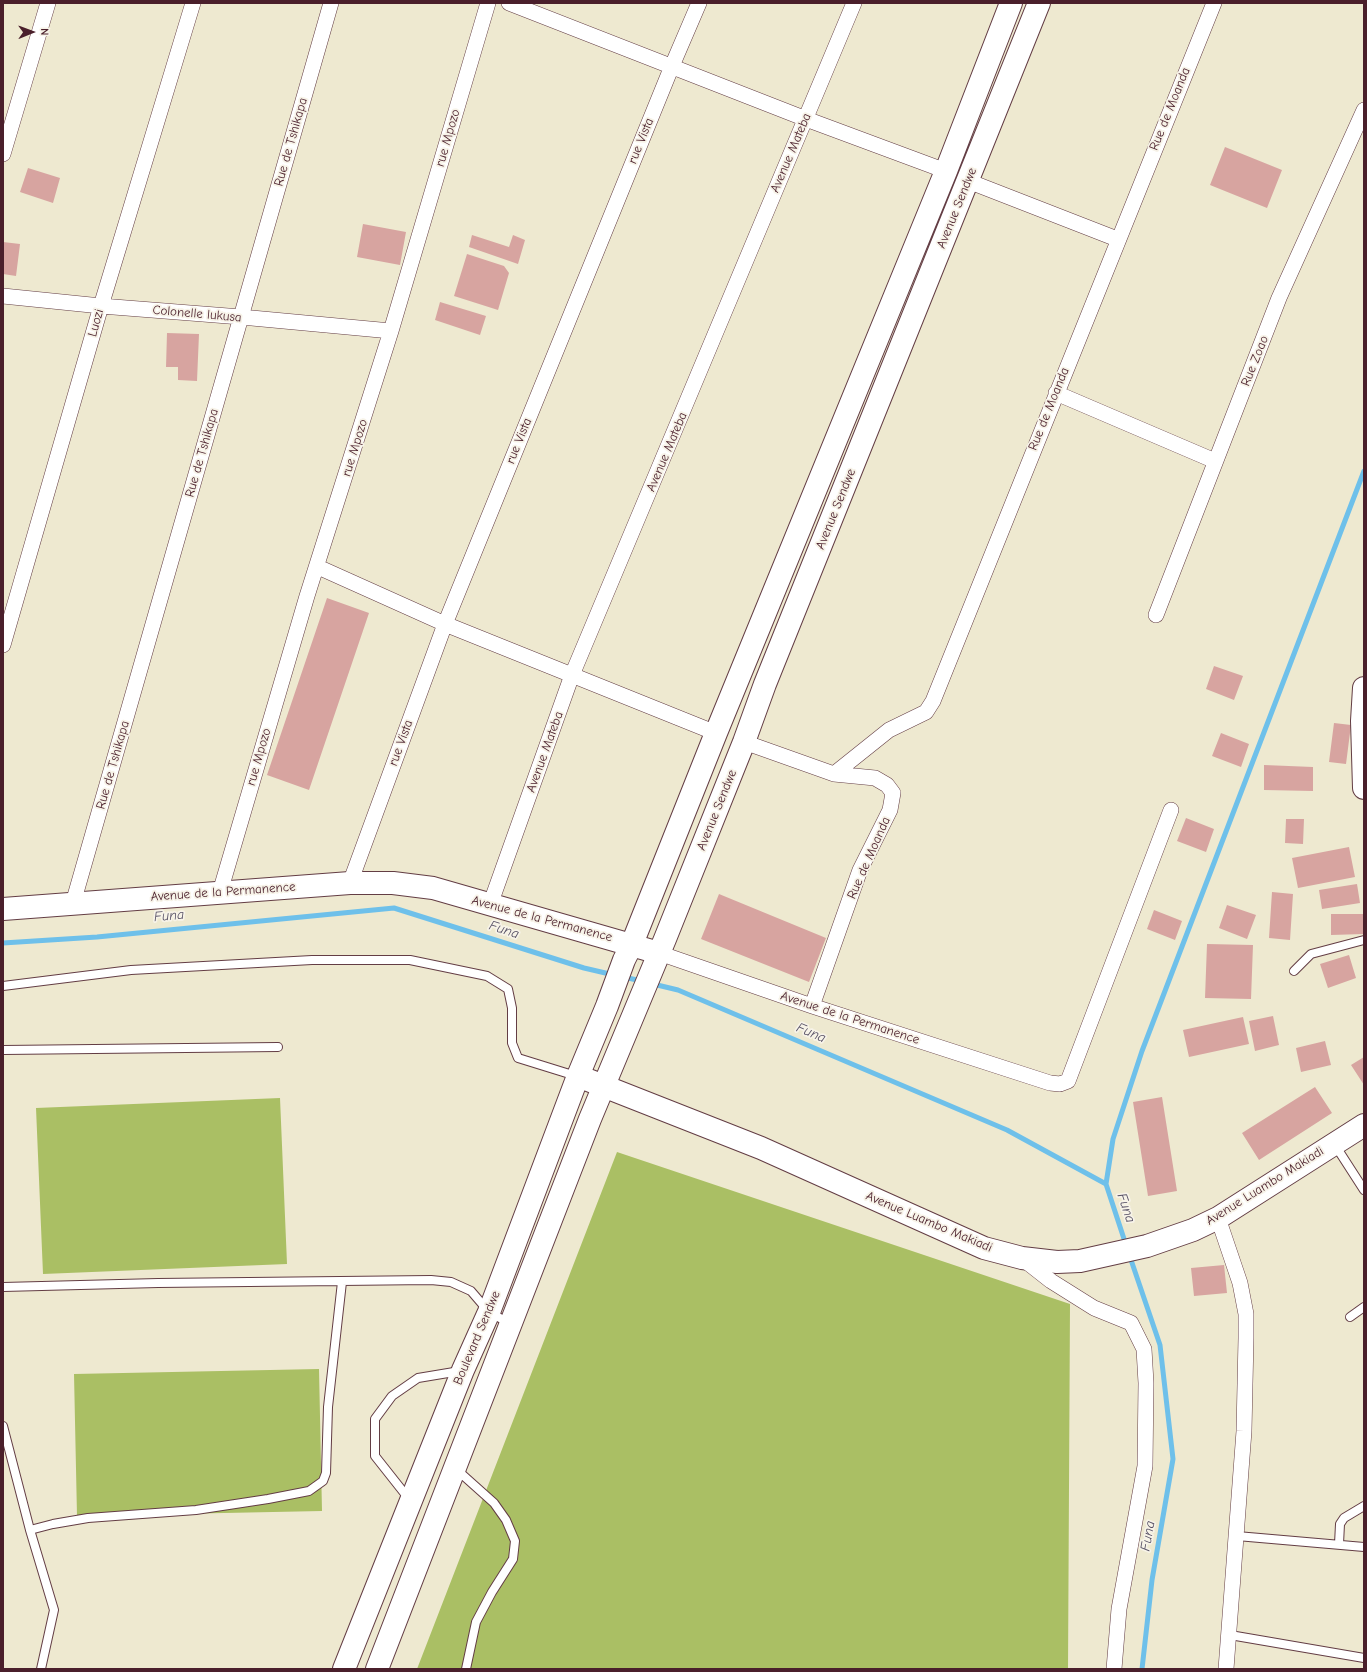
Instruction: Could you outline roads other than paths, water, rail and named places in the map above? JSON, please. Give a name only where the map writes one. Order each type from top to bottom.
[{"type":"main road","name":"Avenue Sendwe","points":[[607,1006],[716,733],[948,164],[1011,3]]},
{"type":"main road","name":"Avenue Sendwe","points":[[633,1014],[744,742],[771,669],[1039,3]]},
{"type":"main road","points":[[948,164],[971,174]]},
{"type":"main road","points":[[1364,688],[1362,721],[1364,788]]},
{"type":"main road","name":"Avenue de la Permanence","points":[[3,909],[350,883],[393,883],[433,888],[490,905],[628,952],[659,953]]},
{"type":"main road","name":"Boulevard Sendwe","points":[[344,1669],[463,1370],[489,1312],[578,1076],[607,1006]]},
{"type":"main road","name":"Boulevard Sendwe","points":[[376,1669],[633,1014]]},
{"type":"main road","name":"Avenue Luambo Makiadi","points":[[578,1076],[761,1148],[984,1248],[1022,1258],[1057,1262],[1080,1261],[1147,1246],[1193,1230],[1218,1218],[1364,1125]]},
{"type":"street","points":[[3,154],[48,3]]},
{"type":"street","name":"Luozi","points":[[3,645],[101,306],[193,3]]},
{"type":"street","name":"Rue de Tshikapa","points":[[73,903],[331,3]]},
{"type":"street","name":"rue Mpozo","points":[[220,892],[272,714],[391,331],[488,3]]},
{"type":"street","points":[[509,3],[806,119],[948,164]]},
{"type":"street","name":"rue Vista","points":[[350,883],[445,624],[699,3]]},
{"type":"street","name":"Avenue Mateba","points":[[490,905],[572,675],[854,3]]},
{"type":"street","name":"Rue de Moanda","points":[[834,774],[889,730],[926,712],[933,701],[1117,239],[1214,3]]},
{"type":"street","name":"Rue Zoao","points":[[1156,615],[1279,298],[1364,110]]},
{"type":"street","points":[[971,174],[1117,239]]},
{"type":"street","name":"Colonelle lukusa","points":[[3,296],[391,331]]},
{"type":"street","points":[[1056,393],[1215,461]]},
{"type":"street","points":[[318,567],[445,624],[716,733]]},
{"type":"street","name":"Rue de Moanda","points":[[744,742],[834,774],[875,778],[887,785],[893,793],[890,810],[860,870],[812,1006]]},
{"type":"street","name":"Avenue de la Permanence","points":[[659,953],[812,1006],[1050,1083],[1060,1084],[1068,1081],[1171,810]]},
{"type":"street","points":[[1218,1218],[1240,1283],[1246,1314],[1244,1431],[1230,1635],[1226,1669]]},
{"type":"street","points":[[1022,1258],[1051,1281],[1094,1308],[1131,1323],[1144,1349],[1146,1383],[1145,1466],[1119,1609],[1114,1669]]},
{"type":"lane","points":[[1294,971],[1310,954],[1364,940]]},
{"type":"lane","points":[[3,986],[131,970],[312,960],[410,960],[487,976],[508,989],[512,1008],[512,1043],[518,1058],[578,1076]]},
{"type":"lane","points":[[3,1050],[278,1047]]},
{"type":"lane","points":[[1334,1144],[1364,1190]]},
{"type":"lane","points":[[3,1286],[431,1280],[451,1282],[471,1290],[489,1312],[511,1324]]},
{"type":"lane","points":[[30,1530],[53,1524],[88,1518],[196,1510],[268,1499],[309,1491],[323,1481],[326,1473],[328,1406],[342,1282]]},
{"type":"lane","points":[[1350,1317],[1364,1307]]},
{"type":"lane","points":[[411,1501],[375,1456],[375,1419],[392,1396],[418,1378],[463,1370]]},
{"type":"lane","points":[[3,1426],[30,1530],[54,1610],[41,1669]]},
{"type":"lane","points":[[455,1468],[494,1503],[506,1520],[515,1541],[513,1559],[492,1592],[476,1622],[466,1669]]},
{"type":"lane","points":[[1340,1544],[1340,1524],[1344,1518],[1364,1506]]},
{"type":"lane","points":[[1237,1536],[1364,1547]]},
{"type":"lane","points":[[1230,1635],[1364,1658]]},
{"type":"waterway","points":[[1106,1184],[1113,1139],[1142,1051],[1364,471]]},
{"type":"waterway","name":"Funa","points":[[3,943],[97,937],[394,908],[584,968],[614,975]]},
{"type":"waterway","name":"Funa","points":[[624,977],[641,981]]},
{"type":"waterway","name":"Funa","points":[[653,984],[678,990],[1007,1130],[1106,1184],[1126,1245]]},
{"type":"waterway","name":"Funa","points":[[1129,1254],[1160,1345],[1173,1459],[1152,1580],[1142,1669]]}]
